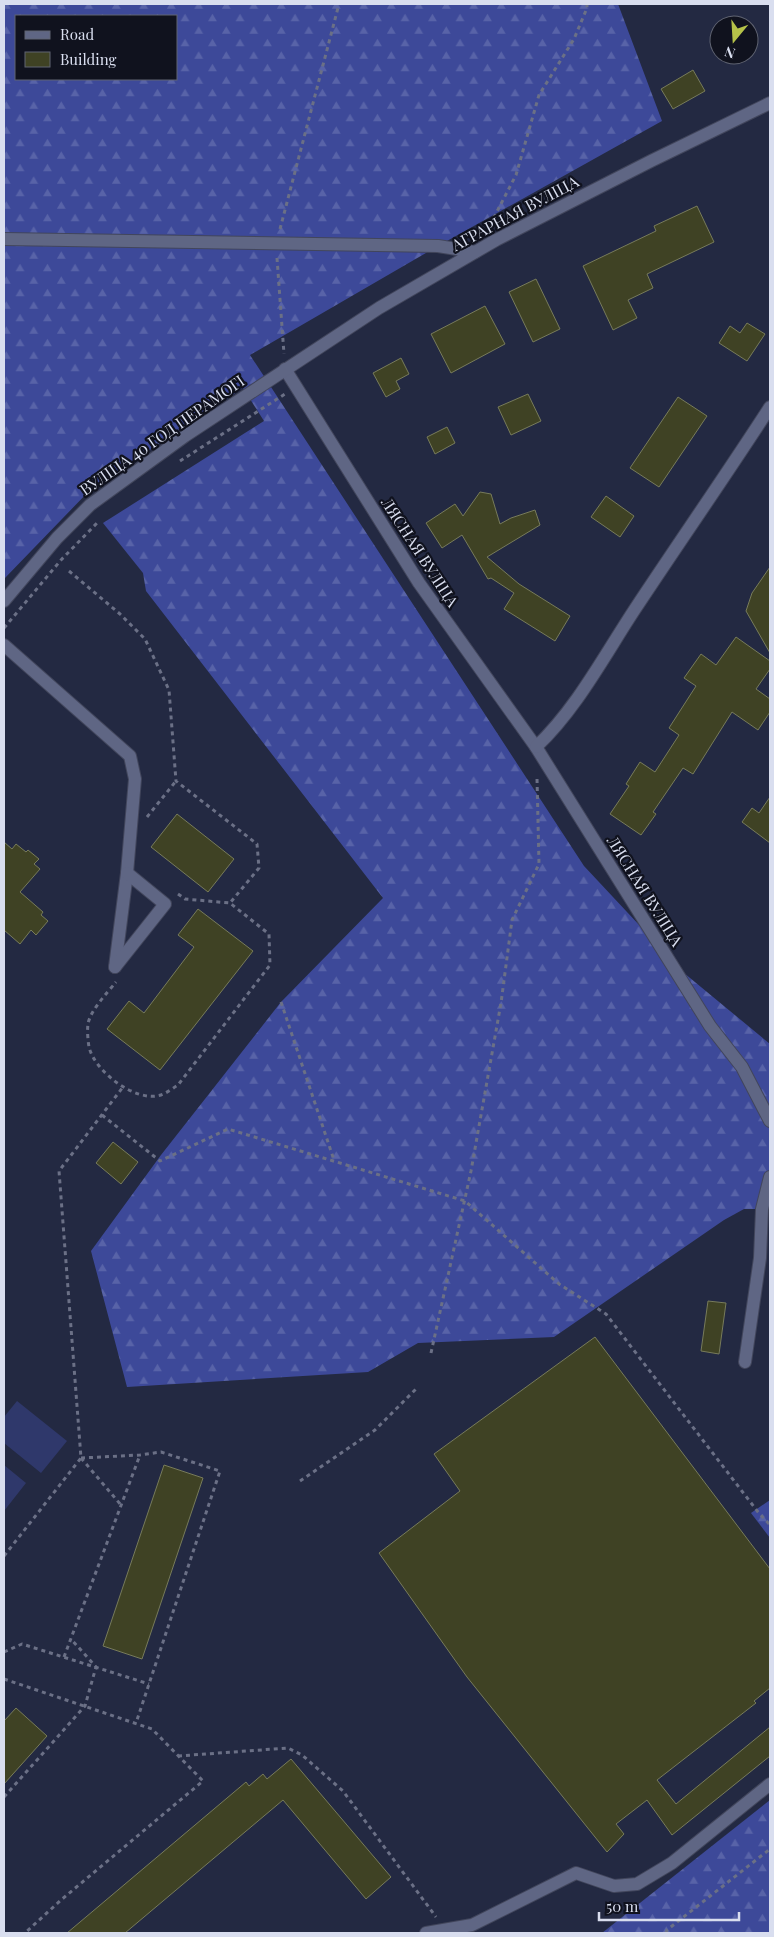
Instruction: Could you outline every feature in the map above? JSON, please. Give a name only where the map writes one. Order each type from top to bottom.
[{"type":"street","name":"АГРАРНАЯ ВУЛІЦА","points":[[285,369],[379,308],[475,252],[651,161],[770,103]]},
{"type":"street","points":[[4,239],[438,246],[475,252]]},
{"type":"street","name":"ЛЯСНАЯ ВУЛІЦА","points":[[285,369],[419,583],[536,747],[710,1026],[742,1067],[770,1121]]},
{"type":"street","name":"ВУЛІЦА 40 ГОД ПЕРАМОГІ","points":[[4,601],[57,538],[90,505],[146,463],[285,369]]},
{"type":"street","points":[[536,747],[551,733],[595,673],[689,527],[770,407]]},
{"type":"street","points":[[4,645],[130,756],[136,779],[127,874],[115,967],[165,904],[127,874]]},
{"type":"street","points":[[745,1362],[760,1258],[762,1209],[770,1177]]},
{"type":"street","points":[[426,1933],[472,1925],[576,1873],[614,1886],[637,1884],[672,1863],[770,1784]]},
{"type":"path","points":[[285,369],[276,243],[339,4]]},
{"type":"path","points":[[489,226],[516,175],[539,95],[574,39],[587,4]]},
{"type":"path","points":[[173,465],[296,387]]},
{"type":"path","points":[[4,628],[61,560],[104,515]]},
{"type":"path","points":[[69,571],[120,614],[145,639],[169,690],[176,781],[144,822]]},
{"type":"path","points":[[431,1353],[465,1201],[501,1003],[512,920],[539,864],[537,776]]},
{"type":"path","points":[[176,781],[258,844],[259,868],[230,903]]},
{"type":"path","points":[[118,979],[100,1000],[88,1023],[90,1049],[102,1070],[123,1087],[141,1095],[161,1095],[178,1085],[270,964],[269,934],[230,903],[185,899],[171,889]]},
{"type":"path","points":[[179,906],[185,899]]},
{"type":"path","points":[[281,1002],[334,1161]]},
{"type":"path","points":[[121,1505],[81,1458],[59,1171],[123,1087]]},
{"type":"path","points":[[102,1114],[160,1160],[228,1129],[465,1201],[559,1284],[606,1314],[758,1512],[770,1524]]},
{"type":"path","points":[[300,1481],[375,1430],[418,1388]]},
{"type":"path","points":[[4,1556],[81,1458],[162,1452],[220,1471],[136,1723]]},
{"type":"path","points":[[64,1657],[140,1455]]},
{"type":"path","points":[[71,1639],[96,1667]]},
{"type":"path","points":[[4,1652],[22,1644],[149,1684]]},
{"type":"path","points":[[4,1797],[85,1706],[96,1667]]},
{"type":"path","points":[[4,1679],[152,1729],[203,1781],[24,1933]]},
{"type":"path","points":[[178,1756],[288,1748],[302,1755],[343,1791],[445,1930]]},
{"type":"path","points":[[666,1933],[667,1930],[770,1849]]},
{"type":"green space","points":[[4,4],[618,4],[662,121],[438,246],[250,355],[584,866],[684,973],[770,1044],[770,1209],[744,1209],[724,1220],[554,1337],[418,1343],[368,1372],[127,1387],[91,1251],[161,1155],[281,1002],[383,898],[146,591],[143,573],[103,523],[264,421],[243,388],[91,489],[4,579]]},
{"type":"green space","points":[[770,1500],[770,1538],[751,1513]]},
{"type":"green space","points":[[770,1800],[770,1933],[602,1933]]},
{"type":"shaded area","points":[[17,1401],[67,1441],[41,1473],[4,1443],[4,1417]]},
{"type":"shaded area","points":[[4,1465],[26,1483],[4,1511]]},
{"type":"building","points":[[693,70],[705,91],[673,109],[661,89]]},
{"type":"building","points":[[697,206],[714,242],[647,274],[653,288],[628,300],[637,318],[613,330],[583,266],[656,231],[654,226]]},
{"type":"building","points":[[536,279],[560,329],[533,342],[509,292]]},
{"type":"building","points":[[485,306],[505,344],[451,373],[431,334]]},
{"type":"building","points":[[747,323],[765,334],[747,361],[719,343],[730,326],[740,333]]},
{"type":"building","points":[[401,358],[409,374],[396,381],[400,389],[386,397],[373,373]]},
{"type":"building","points":[[528,394],[541,421],[511,435],[498,407]]},
{"type":"building","points":[[678,397],[707,416],[659,487],[630,468]]},
{"type":"building","points":[[447,427],[455,443],[435,454],[427,437]]},
{"type":"building","points":[[480,492],[491,494],[500,524],[535,510],[540,525],[487,557],[519,584],[570,616],[555,641],[504,609],[514,593],[491,578],[488,579],[462,535],[442,548],[426,523],[455,504],[463,516]]},
{"type":"building","points":[[606,496],[634,516],[620,537],[591,517]]},
{"type":"building","points":[[770,567],[770,653],[746,611],[752,593]]},
{"type":"building","points":[[736,637],[770,661],[770,669],[756,689],[770,699],[770,712],[758,730],[732,712],[693,774],[683,768],[653,812],[656,814],[641,835],[610,814],[629,786],[626,784],[640,762],[655,772],[679,735],[669,728],[696,686],[684,678],[701,654],[716,665]]},
{"type":"building","points":[[770,797],[770,843],[742,822],[752,808],[759,813]]},
{"type":"building","points":[[177,814],[234,859],[208,892],[151,847]]},
{"type":"building","points":[[4,842],[12,849],[16,844],[26,852],[28,850],[39,859],[34,864],[40,869],[20,892],[43,912],[41,915],[48,921],[36,935],[31,930],[20,944],[4,930]]},
{"type":"building","points":[[198,909],[253,951],[160,1070],[107,1029],[129,1001],[144,1013],[194,947],[178,935]]},
{"type":"building","points":[[113,1142],[138,1162],[121,1184],[96,1163]]},
{"type":"building","points":[[708,1301],[726,1303],[719,1354],[701,1351]]},
{"type":"building","points":[[595,1337],[770,1569],[770,1688],[754,1701],[756,1703],[657,1780],[676,1804],[770,1727],[770,1756],[672,1835],[647,1800],[616,1824],[624,1834],[607,1852],[467,1677],[379,1553],[460,1491],[434,1454]]},
{"type":"building","points":[[164,1465],[203,1478],[142,1659],[103,1646]]},
{"type":"building","points":[[16,1708],[47,1736],[4,1784],[4,1721]]},
{"type":"building","points":[[291,1759],[391,1877],[366,1899],[283,1800],[125,1933],[67,1933],[246,1782],[249,1786],[263,1774],[267,1779]]}]
